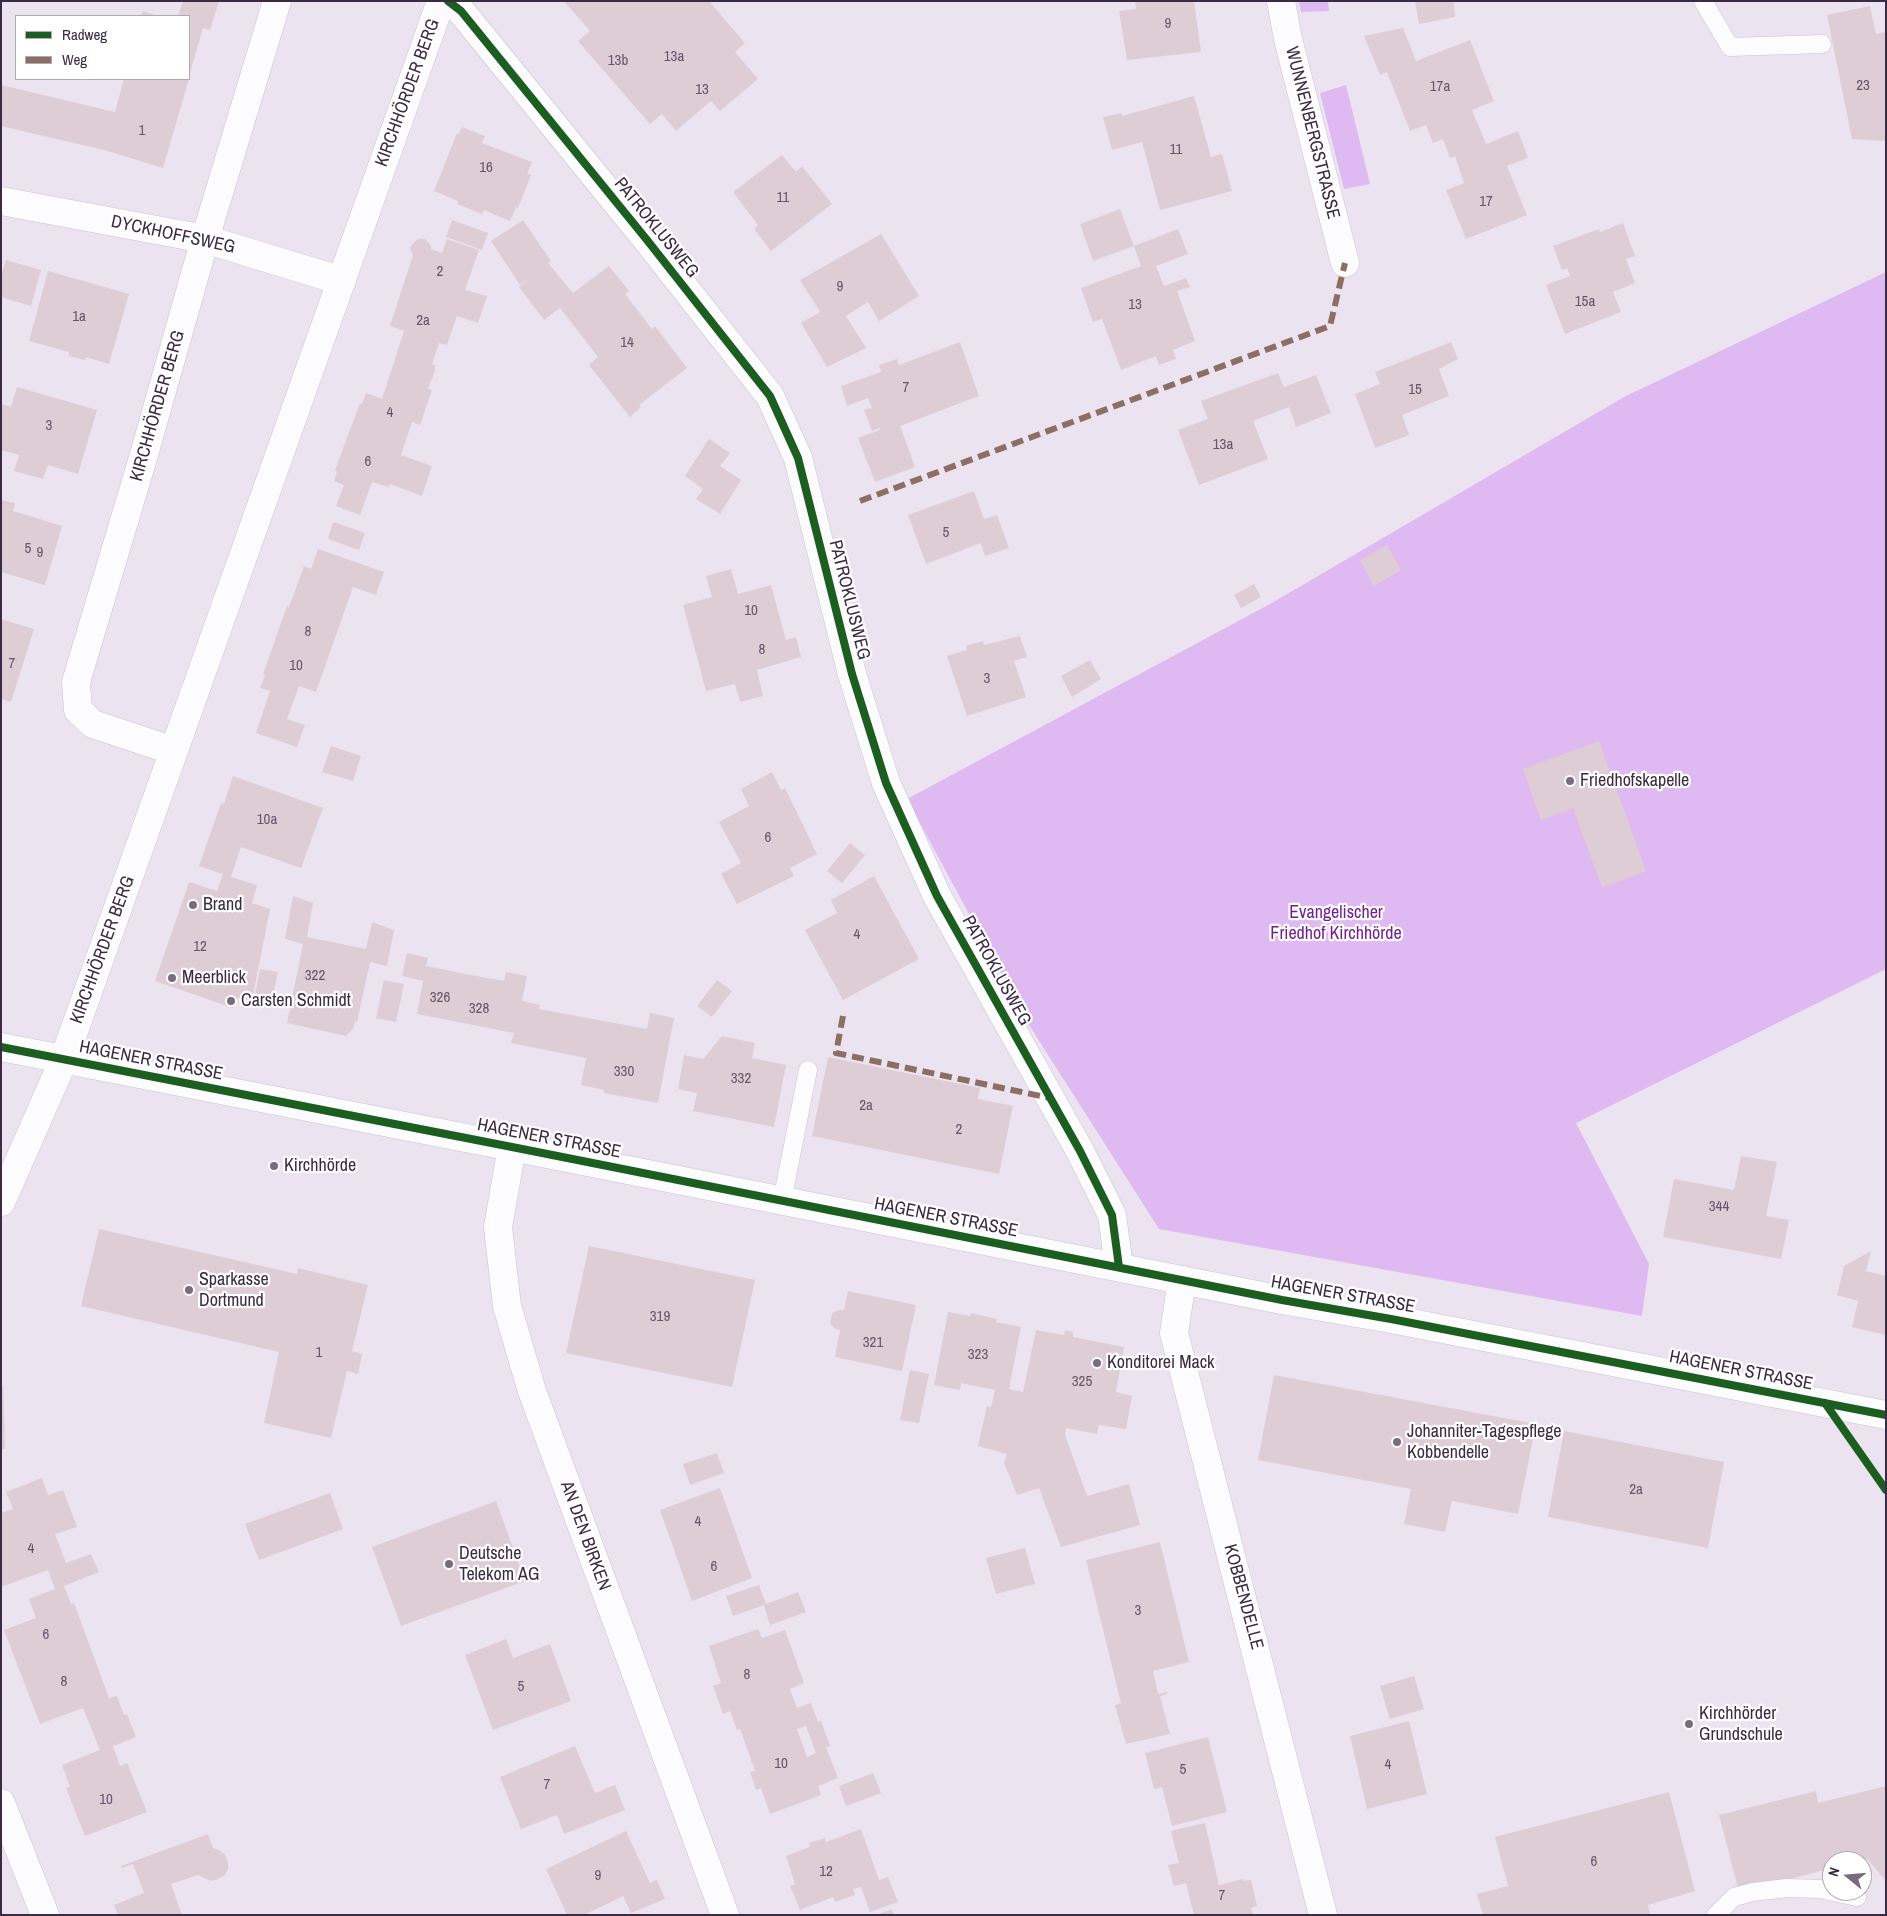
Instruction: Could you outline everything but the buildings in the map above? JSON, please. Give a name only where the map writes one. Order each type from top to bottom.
[{"type":"street","name":"KIRCHHÖRDER BERG","points":[[174,751],[94,724],[78,710],[76,682],[143,458],[205,239],[277,1]]},
{"type":"street","name":"WUNNENBERGSTRASSE","points":[[1282,1],[1288,39],[1345,263]]},
{"type":"street","name":"KIRCHHÖRDER BERG","points":[[1,1202],[64,1059],[342,281],[452,4]]},
{"type":"street","name":"PATROKLUSWEG","points":[[452,4],[653,248],[770,396],[798,458],[852,674],[886,784],[937,896],[1080,1151],[1112,1215],[1119,1267]]},
{"type":"street","name":"DYCKHOFFSWEG","points":[[1,201],[205,239],[342,281]]},
{"type":"street","name":"HAGENER STRASSE","points":[[1,1047],[1282,1300],[1391,1319],[1886,1415]]},
{"type":"street","name":"AN DEN BIRKEN","points":[[512,1147],[498,1227],[510,1316],[532,1391],[725,1915]]},
{"type":"street","name":"KOBBENDELLE","points":[[1182,1280],[1174,1333],[1323,1915]]},
{"type":"street","points":[[1,1803],[42,1913]]},
{"type":"lane","points":[[1703,1],[1730,47],[1822,44]]},
{"type":"lane","points":[[782,1201],[808,1070]]},
{"type":"lane","points":[[1716,1915],[1734,1897],[1753,1892],[1787,1888],[1822,1889]]},
{"type":"green space","points":[[1299,1],[1328,1],[1329,11],[1301,12]]},
{"type":"green space","points":[[1346,85],[1370,184],[1344,189],[1320,93]]},
{"type":"green space","name":"Evangelischer Friedhof Kirchhörde","points":[[1886,272],[1886,969],[1576,1123],[1649,1264],[1642,1316],[1159,1229],[1029,1025],[907,799],[1270,604],[1624,397]]},
{"type":"marked path","points":[[860,501],[1330,326],[1345,263]]},
{"type":"marked path","points":[[843,1016],[836,1053],[1050,1098]]},
{"type":"cycle path","points":[[448,1],[461,11],[647,240],[770,396],[798,458],[852,674],[886,783],[937,896],[1080,1151],[1112,1215],[1119,1267]]},
{"type":"cycle path","points":[[1,1047],[1282,1300],[1391,1319],[1886,1415]]},
{"type":"cycle path","points":[[1825,1403],[1886,1490]]},
{"type":"place","name":"Friedhofskapelle","points":[[1570,781]]},
{"type":"place","name":"Brand","points":[[193,905]]},
{"type":"place","name":"Meerblick","points":[[172,978]]},
{"type":"place","name":"Carsten Schmidt","points":[[231,1001]]},
{"type":"place","name":"Kirchhörde","points":[[274,1166]]},
{"type":"place","name":"Sparkasse Dortmund","points":[[189,1290]]},
{"type":"place","name":"Konditorei Mack","points":[[1097,1363]]},
{"type":"place","name":"Johanniter-Tagespflege Kobbendelle","points":[[1397,1442]]},
{"type":"place","name":"Deutsche Telekom AG","points":[[449,1564]]},
{"type":"place","name":"Kirchhörder Grundschule","points":[[1689,1724]]}]
